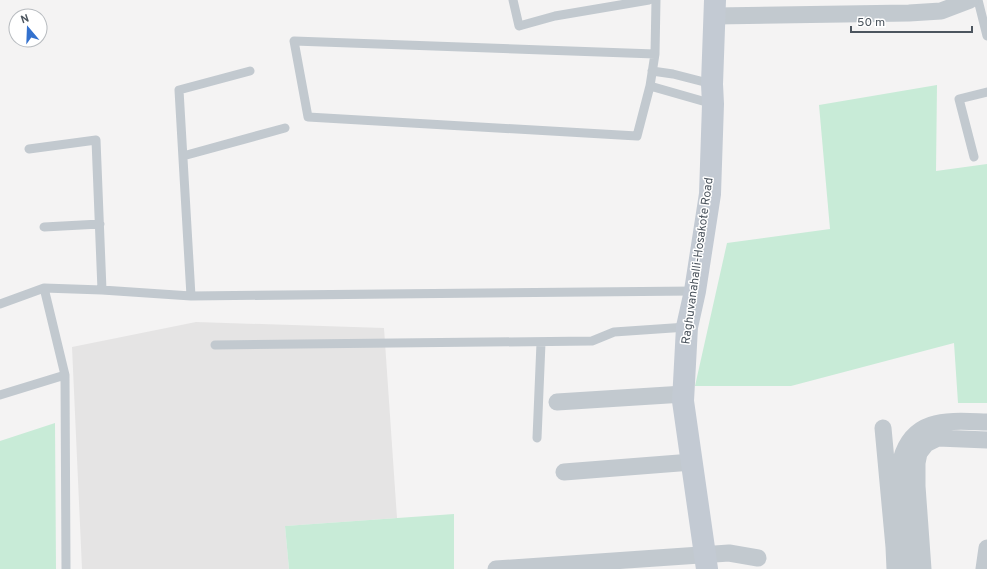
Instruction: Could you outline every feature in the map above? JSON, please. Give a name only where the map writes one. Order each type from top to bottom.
[{"type":"main road","name":"Raghuvanahalli-Hosakote Road","points":[[706,562],[683,401],[687,327],[695,291],[710,194],[715,8]]},
{"type":"street","points":[[715,8],[909,13],[940,11],[970,0]]},
{"type":"street","points":[[556,402],[684,394]]},
{"type":"street","points":[[923,569],[917,486],[917,463],[919,453],[917,443],[921,429],[932,424],[948,421],[987,422]]},
{"type":"street","points":[[882,428],[895,569]]},
{"type":"street","points":[[908,569],[901,460],[903,451],[917,443],[926,444],[938,438],[987,440]]},
{"type":"street","points":[[564,472],[692,462]]},
{"type":"street","points":[[984,569],[987,548]]},
{"type":"street","points":[[496,569],[706,562],[729,553],[758,558]]},
{"type":"lane","points":[[513,0],[519,26],[555,16],[649,0]]},
{"type":"lane","points":[[655,54],[294,41],[308,117],[637,136],[650,86],[655,54],[656,0]]},
{"type":"lane","points":[[978,0],[987,36]]},
{"type":"lane","points":[[191,296],[179,90],[250,71]]},
{"type":"lane","points":[[652,71],[673,74],[712,94]]},
{"type":"lane","points":[[650,86],[712,94]]},
{"type":"lane","points":[[974,157],[959,99],[987,92]]},
{"type":"lane","points":[[183,156],[285,128]]},
{"type":"lane","points":[[29,148],[96,140],[102,290]]},
{"type":"lane","points":[[44,227],[100,224]]},
{"type":"lane","points":[[0,304],[44,288],[191,296],[695,291]]},
{"type":"lane","points":[[44,288],[65,375],[66,569]]},
{"type":"lane","points":[[215,345],[541,343],[592,341],[614,332],[687,327]]},
{"type":"lane","points":[[537,438],[541,343]]},
{"type":"lane","points":[[0,395],[65,375]]},
{"type":"shaded area","points":[[196,322],[384,328],[397,518],[285,526],[289,569],[82,569],[72,347]]},
{"type":"green space","points":[[937,85],[936,171],[987,164],[987,403],[958,403],[954,343],[791,386],[695,386],[727,243],[830,229],[819,105]]},
{"type":"green space","points":[[55,423],[56,569],[0,569],[0,441]]},
{"type":"green space","points":[[454,514],[454,569],[289,569],[285,526]]}]
